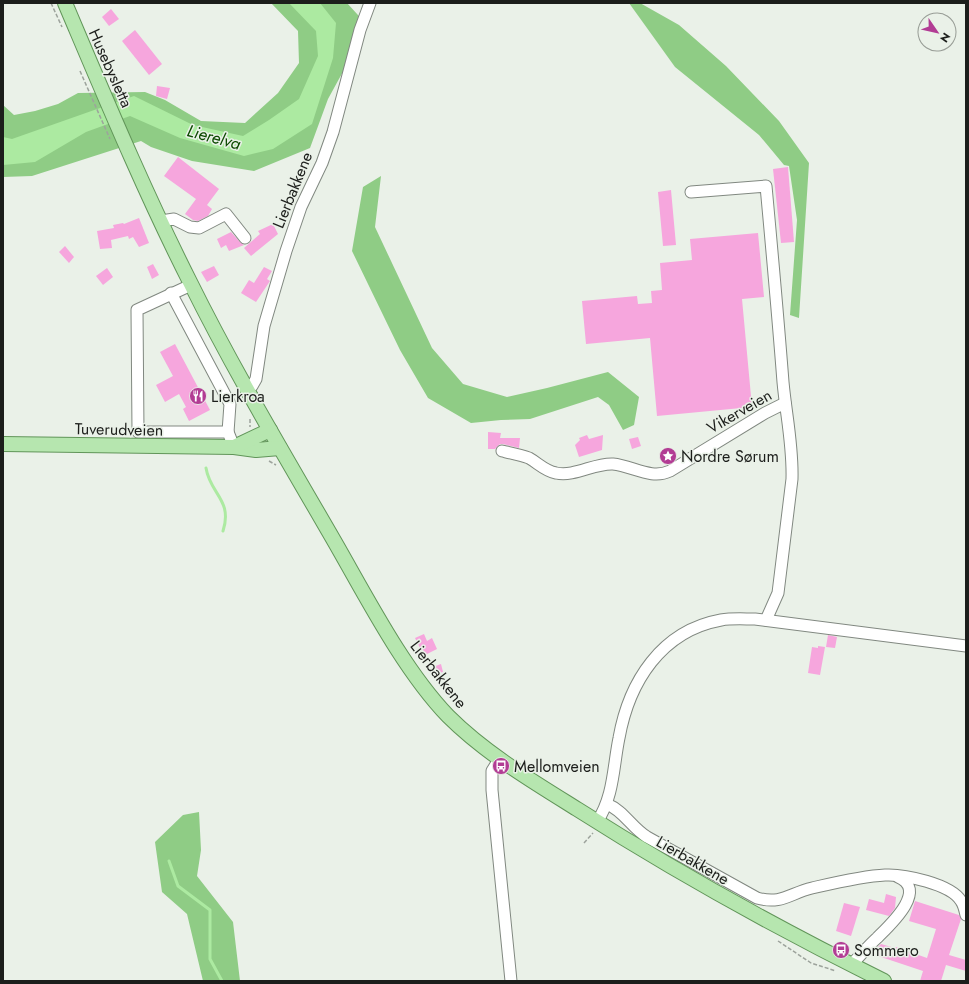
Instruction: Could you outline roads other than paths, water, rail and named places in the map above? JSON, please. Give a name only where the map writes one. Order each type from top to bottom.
[{"type":"main road","name":"Husebysletta","points":[[65,3],[127,146]]},
{"type":"main road","name":"Lierbakkene","points":[[127,146],[191,285],[247,389],[383,624],[425,689],[459,726],[593,828],[698,882],[847,969],[884,981]]},
{"type":"main road","name":"Tuverudveien","points":[[234,447],[270,430]]},
{"type":"main road","name":"Tuverudveien","points":[[3,444],[234,447],[256,450],[280,448]]},
{"type":"street","name":"Lierbakkene","points":[[247,389],[252,386],[256,379],[264,326],[286,251],[301,207],[322,163],[333,132],[356,44],[370,3]]},
{"type":"street","points":[[691,192],[766,186],[785,403]]},
{"type":"street","points":[[161,221],[174,219],[190,227],[199,228],[226,214],[245,238]]},
{"type":"street","points":[[191,285],[137,310],[138,432],[228,432]]},
{"type":"street","points":[[171,293],[230,404],[228,432],[234,447]]},
{"type":"street","name":"Vikerveien","points":[[502,451],[530,458],[546,470],[558,473],[567,473],[601,465],[613,464],[628,466],[658,475],[670,471],[765,413],[785,403],[792,443],[792,479],[778,593],[766,620]]},
{"type":"street","points":[[593,828],[607,804],[624,714],[640,677],[653,659],[678,639],[715,622],[729,619],[766,620],[966,646]]},
{"type":"street","points":[[500,758],[492,771],[492,790],[511,981]]},
{"type":"street","points":[[607,804],[619,810],[637,831],[753,896],[772,901],[784,899],[800,891],[820,886],[883,875],[897,876],[927,882],[950,890],[962,901],[966,916]]},
{"type":"street","points":[[847,969],[900,915],[909,889],[907,882],[897,876]]},
{"type":"water","name":"Lierelva","points":[[289,3],[320,3],[336,23],[333,58],[312,124],[273,149],[244,156],[180,138],[130,116],[86,132],[35,162],[3,165],[3,137],[12,139],[134,96],[193,125],[243,136],[299,99],[318,56],[316,31]]},
{"type":"waterway","points":[[206,468],[208,477],[223,504],[225,512],[223,531]]},
{"type":"waterway","points":[[169,861],[178,886],[210,910],[210,959],[222,981]]},
{"type":"place","name":"Lierkroa","points":[[198,396]]},
{"type":"place","name":"Nordre Sørum","points":[[668,456]]},
{"type":"place","name":"Mellomveien","points":[[501,766]]},
{"type":"place","name":"Sommero","points":[[841,950]]}]
